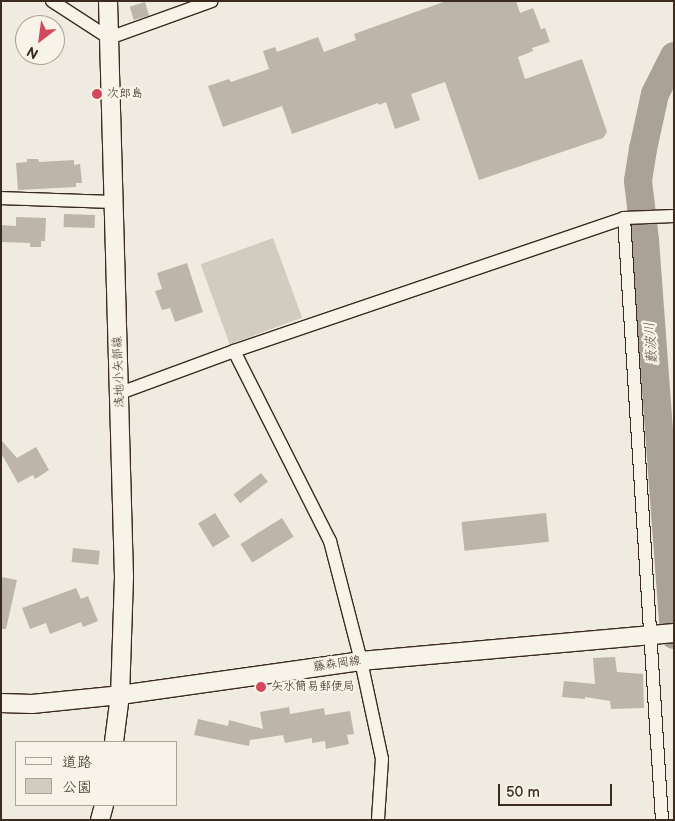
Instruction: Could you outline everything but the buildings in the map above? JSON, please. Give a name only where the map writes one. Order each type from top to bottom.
[{"type":"main road","name":"浅地小矢部線","points":[[108,1],[124,577],[120,695],[114,741]]},
{"type":"main road","name":"藤森岡線","points":[[1,703],[32,704],[120,695],[361,661],[674,632]]},
{"type":"main road","points":[[100,820],[104,806]]},
{"type":"street","points":[[52,1],[109,38],[212,1]]},
{"type":"street","points":[[1,198],[114,202]]},
{"type":"street","points":[[120,393],[234,351],[624,218],[668,216]]},
{"type":"street","points":[[624,218],[662,820]]},
{"type":"street","points":[[234,351],[330,541],[361,661],[382,759],[378,820]]},
{"type":"green space","points":[[273,238],[302,318],[230,344],[201,264]]},
{"type":"waterway","name":"藪波川","points":[[674,56],[655,94],[638,181],[645,240],[674,635]]},
{"type":"place","name":"次郎島","points":[[97,94]]},
{"type":"place","name":"矢水簡易郵便局","points":[[261,687]]}]
